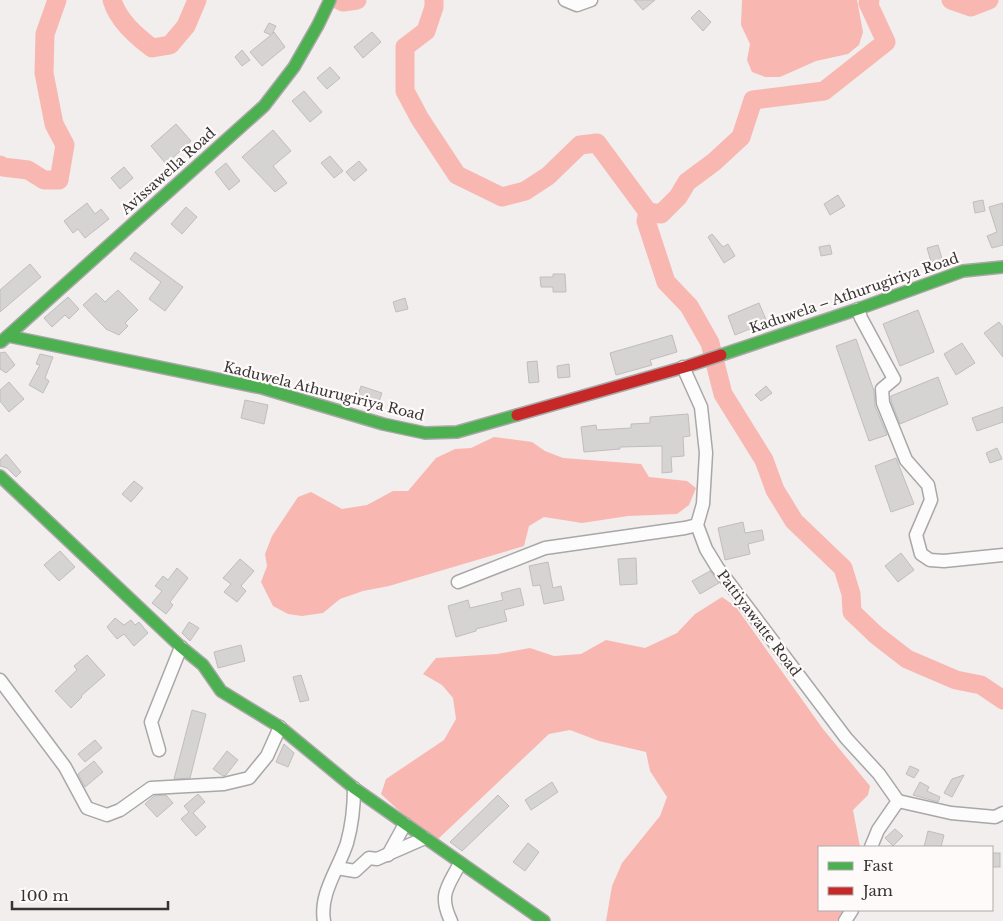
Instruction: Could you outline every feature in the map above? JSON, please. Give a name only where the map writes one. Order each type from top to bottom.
[{"type":"main road","name":"Avissawella Road","points":[[4,339],[264,106],[294,67],[318,26],[330,0]]},
{"type":"main road","name":"Kaduwela – Athurugiriya Road","points":[[745,346],[858,309],[963,271],[1003,267]]},
{"type":"main road","name":"Kaduwela Athurugiriya Road","points":[[4,339],[262,388],[384,424],[425,432],[457,432],[685,366],[745,346]]},
{"type":"main road","points":[[0,476],[40,516],[181,647],[203,665],[221,691],[280,727],[354,788],[544,921]]},
{"type":"street","points":[[564,0],[576,5],[591,0]]},
{"type":"street","points":[[858,309],[894,379],[882,389],[883,403],[906,460],[928,485],[931,500],[916,535],[920,554],[930,560],[944,561],[1003,555]]},
{"type":"street","points":[[458,582],[545,548],[685,528],[697,524],[703,504],[706,453],[701,407],[685,366]]},
{"type":"street","name":"Pattiyawatte Road","points":[[697,524],[706,549],[717,567],[846,738],[879,774],[898,802]]},
{"type":"street","points":[[159,750],[151,722],[181,647]]},
{"type":"street","points":[[0,680],[64,767],[87,808],[107,815],[120,810],[151,788],[224,784],[249,778],[267,756],[280,727]]},
{"type":"street","points":[[324,921],[322,914],[325,895],[347,842],[354,809],[354,788]]},
{"type":"street","points":[[871,846],[878,830],[898,802],[951,813],[996,817],[1003,813]]},
{"type":"street","points":[[388,855],[405,824]]},
{"type":"street","points":[[337,868],[355,871],[369,858],[377,859],[425,838]]},
{"type":"street","points":[[451,921],[445,910],[444,894],[460,863]]},
{"type":"shaded area","points":[[742,0],[857,0],[863,32],[859,45],[848,54],[816,61],[780,77],[765,77],[752,72],[747,60],[750,44],[741,25]]},
{"type":"shaded area","points":[[494,437],[532,442],[545,451],[563,458],[641,464],[649,477],[687,481],[696,488],[689,505],[677,514],[628,516],[582,523],[544,517],[529,526],[524,546],[389,586],[363,591],[340,599],[323,613],[302,616],[288,614],[273,606],[261,582],[267,566],[265,554],[272,536],[298,497],[311,492],[342,509],[367,505],[393,491],[408,491],[436,458],[455,449],[471,448]]},
{"type":"shaded area","points":[[722,597],[736,607],[823,729],[870,786],[868,795],[853,810],[860,846],[818,846],[818,911],[842,911],[837,921],[606,921],[612,886],[622,863],[660,816],[667,797],[650,771],[646,752],[599,741],[570,730],[549,734],[437,840],[409,820],[381,794],[386,779],[444,740],[456,719],[453,698],[442,685],[423,674],[436,658],[497,654],[530,648],[554,656],[581,654],[606,640],[645,648],[677,633],[695,614]]},
{"type":"building","points":[[634,0],[655,0],[643,10]]},
{"type":"building","points":[[699,10],[711,22],[703,31],[691,18]]},
{"type":"building","points":[[269,23],[276,26],[272,34],[274,32],[285,47],[262,66],[250,52],[271,35],[264,32]]},
{"type":"building","points":[[372,32],[381,42],[363,58],[354,47]]},
{"type":"building","points":[[242,50],[250,60],[242,66],[235,57]]},
{"type":"building","points":[[330,67],[340,78],[327,89],[317,78]]},
{"type":"building","points":[[304,91],[322,112],[310,122],[292,101]]},
{"type":"building","points":[[176,124],[191,141],[166,164],[151,146]]},
{"type":"building","points":[[273,130],[291,151],[273,166],[287,183],[275,192],[242,157]]},
{"type":"building","points":[[330,156],[343,171],[334,178],[321,163]]},
{"type":"building","points":[[359,161],[367,170],[354,181],[346,172]]},
{"type":"building","points":[[226,163],[240,181],[229,190],[215,172]]},
{"type":"building","points":[[124,167],[133,178],[120,189],[111,178]]},
{"type":"building","points":[[838,195],[845,206],[830,215],[824,204]]},
{"type":"building","points":[[983,200],[985,211],[975,213],[973,202]]},
{"type":"building","points":[[87,203],[95,214],[101,209],[109,219],[85,238],[78,229],[73,233],[64,221]]},
{"type":"building","points":[[1003,203],[1003,245],[992,248],[987,236],[997,232],[989,207]]},
{"type":"building","points":[[186,207],[197,217],[182,234],[171,224]]},
{"type":"building","points":[[712,234],[723,247],[728,244],[735,256],[724,263],[708,237]]},
{"type":"building","points":[[830,245],[832,254],[821,256],[819,247]]},
{"type":"building","points":[[938,245],[943,262],[932,265],[927,248]]},
{"type":"building","points":[[135,252],[183,287],[165,311],[149,299],[161,282],[130,259]]},
{"type":"building","points":[[30,264],[41,277],[0,312],[0,290]]},
{"type":"building","points":[[553,274],[565,274],[566,292],[553,292],[553,287],[541,287],[540,277],[553,277]]},
{"type":"building","points":[[118,290],[138,310],[125,323],[128,326],[119,335],[106,329],[83,305],[96,293],[105,302]]},
{"type":"building","points":[[68,297],[79,309],[69,319],[65,315],[52,327],[44,318]]},
{"type":"building","points":[[405,298],[408,309],[396,312],[393,302]]},
{"type":"building","points":[[759,303],[767,322],[735,335],[728,316]]},
{"type":"building","points":[[918,310],[934,352],[900,366],[883,324]]},
{"type":"building","points":[[999,322],[1003,327],[1003,357],[984,333]]},
{"type":"building","points":[[672,335],[677,352],[650,360],[652,365],[616,375],[610,353]]},
{"type":"building","points":[[856,339],[874,391],[875,406],[887,435],[869,441],[836,346]]},
{"type":"building","points":[[962,343],[975,363],[956,375],[944,354]]},
{"type":"building","points":[[5,352],[15,365],[6,373],[0,369],[0,353]]},
{"type":"building","points":[[40,354],[53,357],[45,378],[49,381],[43,393],[29,385],[40,365],[36,364]]},
{"type":"building","points":[[537,361],[539,382],[529,383],[527,362]]},
{"type":"building","points":[[569,364],[570,377],[558,378],[557,366]]},
{"type":"building","points":[[938,377],[948,404],[900,424],[891,401],[891,396]]},
{"type":"building","points":[[9,382],[24,399],[9,412],[0,401],[0,390]]},
{"type":"building","points":[[361,386],[382,393],[376,410],[355,404]]},
{"type":"building","points":[[766,386],[772,393],[761,401],[755,395]]},
{"type":"building","points":[[323,388],[336,391],[334,398],[321,394]]},
{"type":"building","points":[[245,400],[268,405],[264,424],[241,418]]},
{"type":"building","points":[[1003,407],[1003,422],[977,431],[972,418]]},
{"type":"building","points":[[688,414],[690,436],[683,437],[684,456],[671,457],[672,472],[662,473],[662,446],[620,447],[620,449],[584,452],[581,427],[596,425],[597,430],[631,428],[631,424],[650,423],[650,417]]},
{"type":"building","points":[[997,448],[1002,459],[990,463],[986,453]]},
{"type":"building","points":[[6,454],[21,472],[16,477],[7,468],[0,466],[0,460]]},
{"type":"building","points":[[896,458],[914,504],[891,512],[875,466]]},
{"type":"building","points":[[134,481],[143,488],[131,502],[122,494]]},
{"type":"building","points":[[743,522],[745,533],[762,530],[764,540],[748,544],[750,554],[725,560],[718,528]]},
{"type":"building","points":[[60,551],[75,567],[59,581],[44,565]]},
{"type":"building","points":[[901,553],[914,570],[898,582],[885,566]]},
{"type":"building","points":[[636,558],[637,584],[620,585],[618,559]]},
{"type":"building","points":[[240,559],[254,571],[241,586],[246,591],[237,602],[224,592],[231,584],[223,578]]},
{"type":"building","points":[[548,562],[553,588],[561,586],[564,600],[544,604],[540,585],[533,586],[529,566]]},
{"type":"building","points":[[177,568],[188,578],[170,602],[173,605],[166,614],[152,603],[162,591],[155,586],[163,576],[168,580]]},
{"type":"building","points":[[710,571],[719,583],[700,594],[692,581]]},
{"type":"building","points":[[520,588],[524,605],[504,610],[507,621],[476,629],[476,631],[456,637],[448,606],[468,600],[470,608],[503,600],[501,593]]},
{"type":"building","points":[[115,618],[124,625],[131,620],[135,625],[139,622],[148,633],[134,646],[124,634],[117,639],[107,627]]},
{"type":"building","points":[[189,622],[199,628],[190,641],[182,633]]},
{"type":"building","points":[[241,645],[245,661],[218,668],[214,652]]},
{"type":"building","points":[[87,655],[105,675],[81,696],[71,708],[55,691],[77,670],[74,666]]},
{"type":"building","points":[[301,675],[309,700],[300,702],[293,677]]},
{"type":"building","points":[[192,710],[206,714],[190,778],[174,779]]},
{"type":"building","points":[[95,740],[102,748],[85,762],[78,754]]},
{"type":"building","points":[[284,744],[294,753],[288,767],[276,762]]},
{"type":"building","points":[[227,751],[238,760],[226,775],[223,776],[213,769]]},
{"type":"building","points":[[94,761],[103,772],[85,787],[78,774]]},
{"type":"building","points":[[910,766],[919,770],[914,778],[906,774]]},
{"type":"building","points":[[964,775],[952,797],[944,793],[952,779]]},
{"type":"building","points":[[552,782],[558,792],[531,810],[525,800]]},
{"type":"building","points":[[920,782],[929,787],[927,791],[940,797],[938,802],[913,795]]},
{"type":"building","points":[[198,794],[205,802],[193,813],[206,827],[196,836],[181,819],[189,812],[184,806]]},
{"type":"building","points":[[166,795],[173,803],[157,817],[145,804],[154,796]]},
{"type":"building","points":[[498,795],[509,806],[462,851],[450,842]]},
{"type":"building","points":[[895,829],[903,836],[893,846],[885,838]]},
{"type":"building","points":[[928,831],[944,835],[941,846],[924,846]]},
{"type":"building","points":[[528,843],[539,852],[525,871],[513,862]]},
{"type":"building","points":[[993,853],[1000,853],[1000,867],[993,867]]},
{"type":"waterway","points":[[0,165],[28,170],[44,180],[59,180],[65,145],[54,124],[44,73],[45,34],[57,0]]},
{"type":"waterway","points":[[112,0],[123,21],[152,48],[170,45],[186,26],[197,0]]},
{"type":"waterway","points":[[339,0],[343,2],[357,0]]},
{"type":"waterway","points":[[434,0],[434,7],[426,31],[405,47],[405,91],[420,119],[457,175],[502,197],[525,191],[548,176],[580,145],[597,143],[648,212],[661,214],[678,197],[687,182],[714,162],[741,137],[753,100],[824,91],[886,42],[868,3],[870,0]]},
{"type":"waterway","points":[[951,0],[971,7],[989,0]]},
{"type":"waterway","points":[[648,212],[646,221],[666,282],[689,306],[710,343],[723,394],[764,460],[775,490],[794,521],[843,568],[851,594],[852,612],[876,635],[907,659],[956,680],[981,685],[1003,700]]},
{"type":"traffic: fast","points":[[1,342],[264,106],[294,67],[330,0]]},
{"type":"traffic: fast","points":[[721,355],[963,271],[1003,267]]},
{"type":"traffic: fast","points":[[8,336],[262,388],[383,424],[425,433],[457,432],[517,415]]},
{"type":"traffic: fast","points":[[0,476],[181,647],[203,665],[221,691],[280,727],[354,788],[544,921]]},
{"type":"traffic: jam","points":[[517,415],[721,355]]}]
